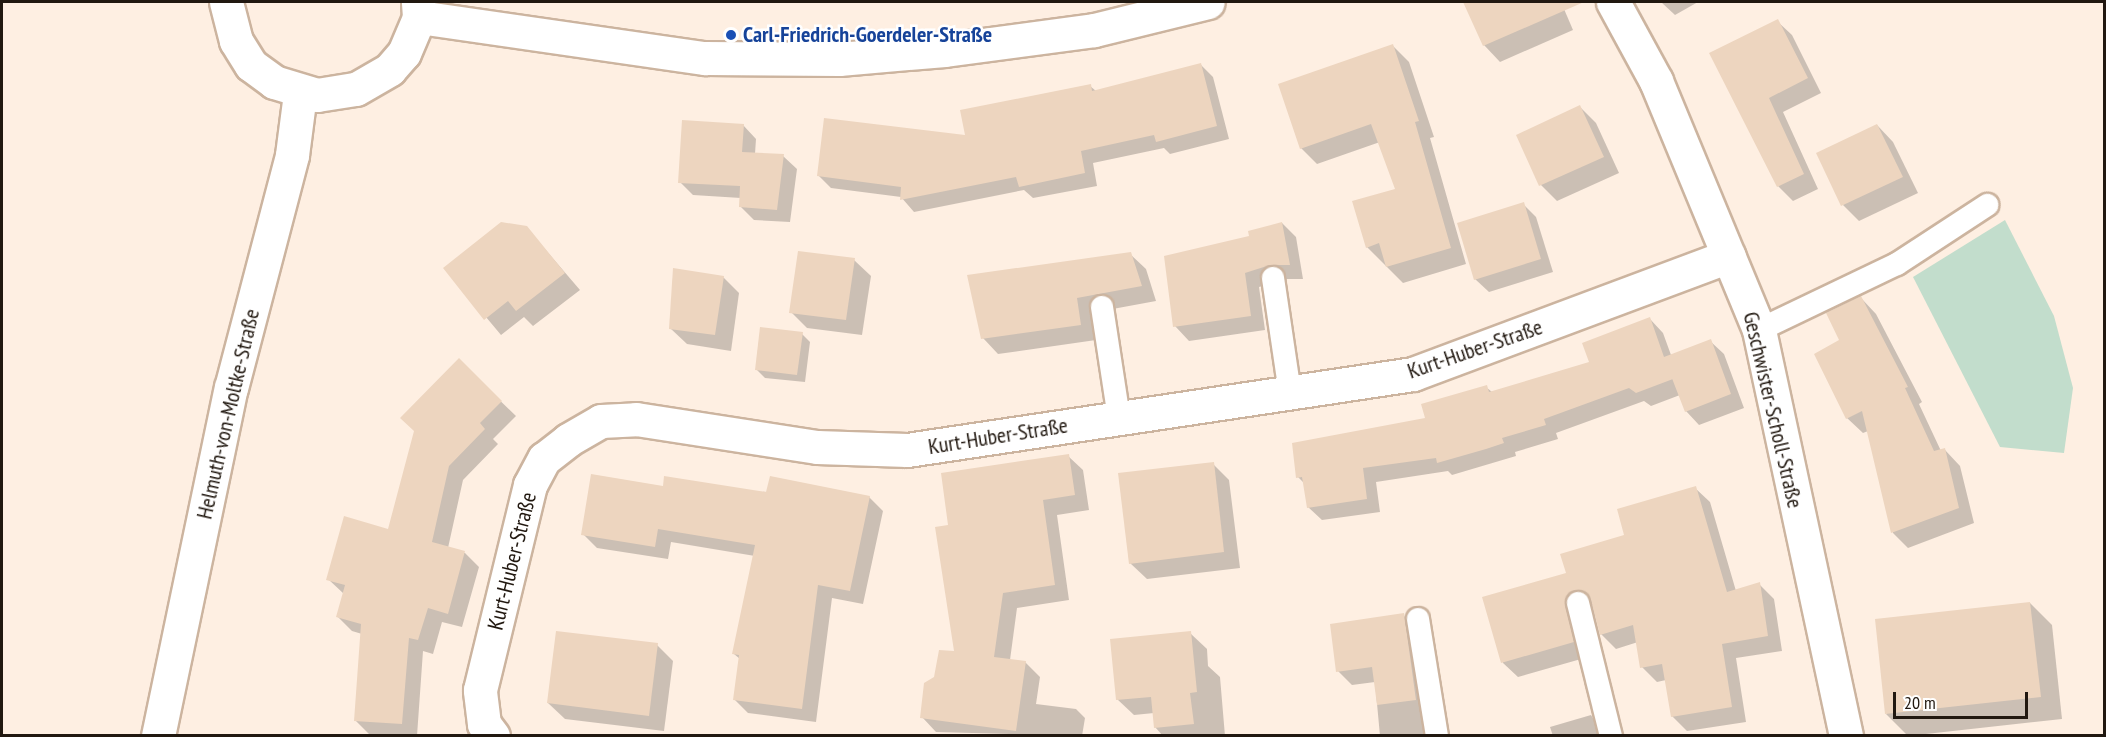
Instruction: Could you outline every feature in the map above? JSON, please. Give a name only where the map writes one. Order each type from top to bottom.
[{"type":"street","points":[[226,2],[236,41],[252,65],[274,82],[300,93],[337,94],[374,81],[404,53],[419,9],[705,58],[839,59],[945,50],[1094,30],[1208,2]]},
{"type":"street","name":"Geschwister-Scholl-Straße","points":[[1613,2],[1656,81],[1759,330],[1847,735]]},
{"type":"street","name":"Helmuth-von-Moltke-Straße","points":[[158,735],[231,388],[292,154],[300,93]]},
{"type":"street","name":"Kurt-Huber-Straße","points":[[493,735],[484,724],[480,690],[530,485],[544,459],[568,440],[601,422],[636,419],[817,447],[908,450],[1413,374],[1729,256]]},
{"type":"lane","points":[[1759,330],[1897,264],[1987,205]]},
{"type":"lane","points":[[1273,278],[1290,393]]},
{"type":"lane","points":[[1102,307],[1119,418]]},
{"type":"lane","points":[[1578,603],[1611,735]]},
{"type":"lane","points":[[1418,619],[1437,735]]},
{"type":"green space","points":[[2005,220],[2054,316],[2073,388],[2064,453],[2000,447],[1913,277]]},
{"type":"building","points":[[1463,2],[1584,2],[1483,46]]},
{"type":"building","points":[[1778,19],[1808,78],[1769,98],[1804,174],[1777,187],[1709,53]]},
{"type":"building","points":[[1393,44],[1419,121],[1415,122],[1451,248],[1386,267],[1379,243],[1366,248],[1352,201],[1395,189],[1371,124],[1300,149],[1278,84]]},
{"type":"building","points":[[1201,63],[1217,126],[1156,142],[1154,135],[1081,151],[1085,173],[1019,187],[1016,177],[900,200],[901,187],[817,176],[824,118],[965,135],[960,110],[1091,84],[1092,91]]},
{"type":"building","points":[[1580,105],[1604,157],[1539,186],[1516,135]]},
{"type":"building","points":[[682,120],[744,124],[742,152],[784,154],[777,210],[739,207],[740,186],[678,183]]},
{"type":"building","points":[[1877,124],[1903,177],[1841,206],[1816,153]]},
{"type":"building","points":[[1524,202],[1541,259],[1474,280],[1457,223]]},
{"type":"building","points":[[501,222],[527,226],[565,273],[516,311],[508,301],[484,320],[443,268]]},
{"type":"building","points":[[1282,222],[1290,265],[1270,265],[1245,273],[1251,316],[1173,327],[1164,256],[1249,236],[1248,231]]},
{"type":"building","points":[[798,251],[855,258],[846,320],[789,313]]},
{"type":"building","points":[[1131,252],[1142,286],[1077,298],[1081,325],[981,339],[967,275]]},
{"type":"building","points":[[673,268],[724,276],[715,335],[669,329]]},
{"type":"building","points":[[1861,296],[1908,387],[1905,388],[1934,451],[1945,448],[1959,508],[1891,533],[1862,411],[1846,419],[1814,354],[1839,340],[1826,313]]},
{"type":"building","points":[[1650,317],[1664,357],[1711,339],[1731,394],[1685,412],[1672,379],[1636,393],[1629,388],[1544,419],[1546,425],[1502,438],[1504,443],[1486,449],[1437,463],[1436,458],[1363,468],[1367,499],[1307,508],[1302,477],[1296,478],[1292,443],[1425,418],[1421,404],[1487,385],[1489,392],[1589,362],[1582,343]]},
{"type":"building","points":[[760,327],[803,332],[797,375],[755,370]]},
{"type":"building","points":[[459,358],[502,401],[480,423],[485,429],[449,466],[432,542],[465,551],[448,614],[428,608],[418,640],[409,638],[402,724],[354,721],[361,624],[336,617],[345,585],[326,580],[344,516],[388,529],[414,431],[400,418]]},
{"type":"building","points":[[1069,454],[1075,495],[1043,500],[1055,585],[1003,593],[994,657],[1026,661],[1016,731],[920,718],[924,683],[934,677],[939,650],[954,651],[935,527],[948,525],[941,473]]},
{"type":"building","points":[[1214,462],[1224,552],[1129,564],[1118,473]]},
{"type":"building","points":[[591,474],[663,486],[664,476],[766,492],[770,476],[870,496],[850,591],[818,585],[802,709],[733,700],[739,655],[732,654],[755,545],[658,529],[655,547],[581,535]]},
{"type":"building","points":[[1696,486],[1727,592],[1760,582],[1768,636],[1722,644],[1732,707],[1671,717],[1662,664],[1640,668],[1633,625],[1600,635],[1591,600],[1581,590],[1569,593],[1565,600],[1574,642],[1501,663],[1482,597],[1566,573],[1560,554],[1624,535],[1617,509]]},
{"type":"building","points":[[2030,602],[2041,697],[1885,714],[1875,619]]},
{"type":"building","points":[[1404,613],[1416,700],[1377,705],[1372,667],[1336,672],[1330,624]]},
{"type":"building","points":[[556,631],[658,643],[649,716],[547,703]]},
{"type":"building","points":[[1191,631],[1197,692],[1190,693],[1194,724],[1154,728],[1151,697],[1116,700],[1110,639]]},
{"type":"place","name":"Carl-Friedrich-Goerdeler-Straße","points":[[731,35]]}]
